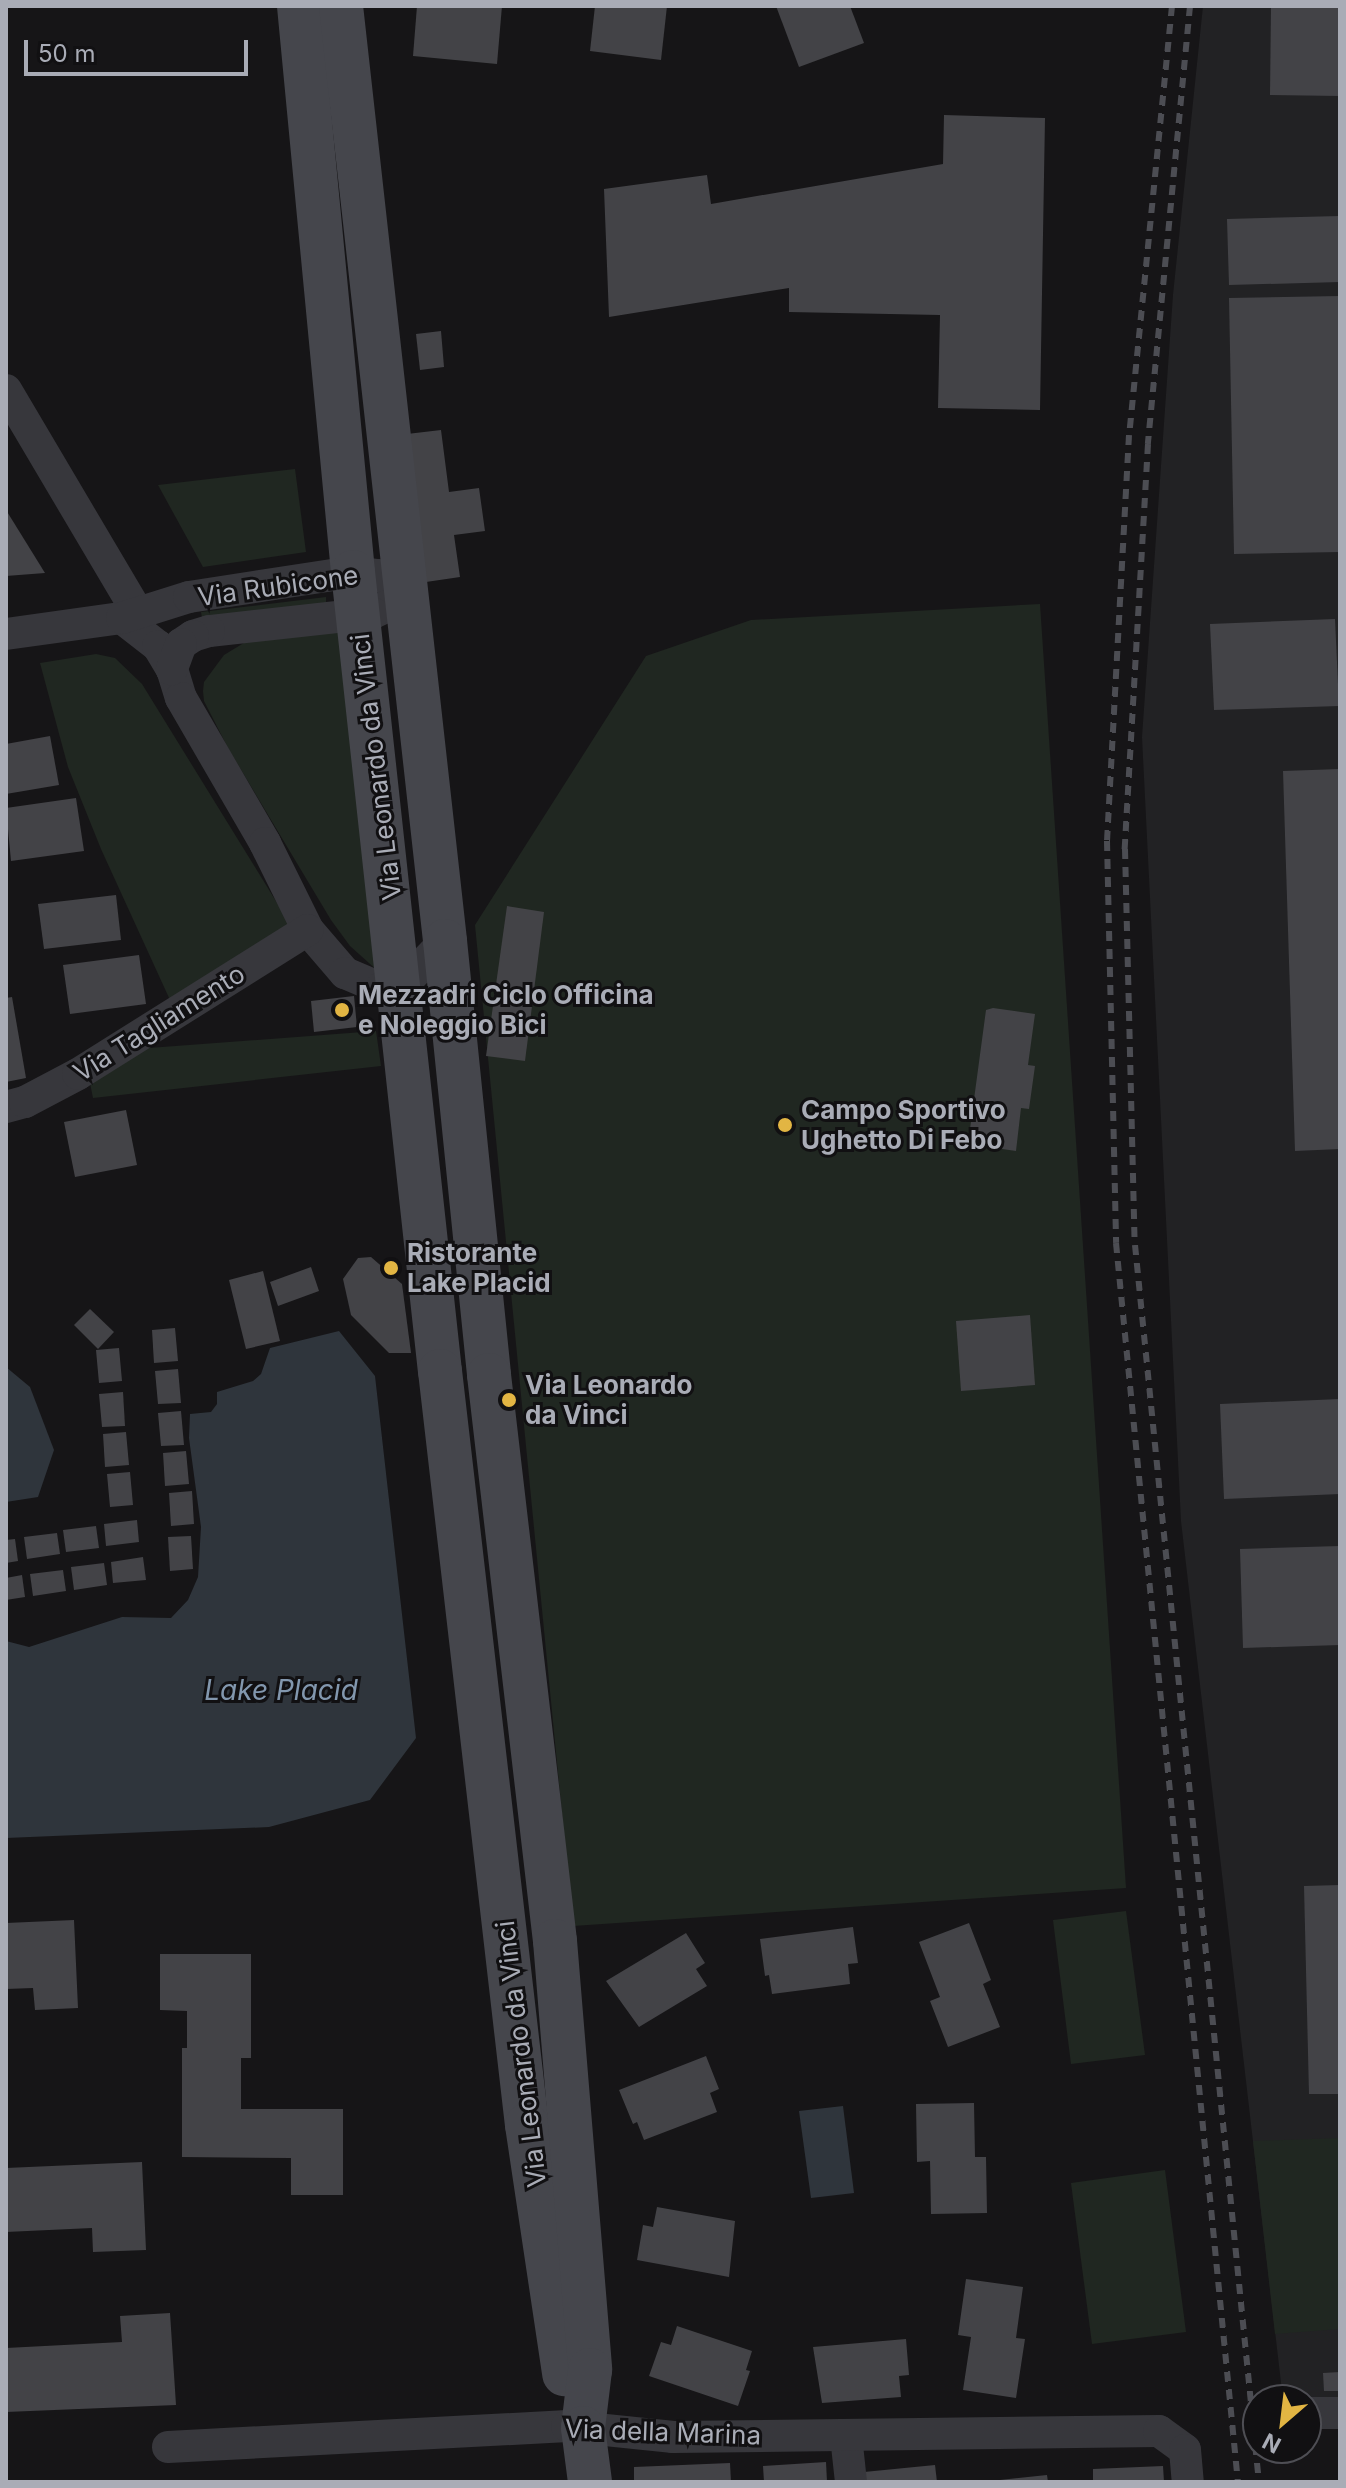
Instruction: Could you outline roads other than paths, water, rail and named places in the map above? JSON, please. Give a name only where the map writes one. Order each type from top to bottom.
[{"type":"street","name":"Via Leonardo da Vinci","points":[[299,6],[353,572],[527,2125],[563,2371],[569,2398],[583,2428]]},
{"type":"street","name":"Via Leonardo da Vinci","points":[[341,6],[555,1941],[589,2354],[583,2428],[590,2482]]},
{"type":"street","points":[[322,260],[338,260],[353,272],[365,359],[381,378]]},
{"type":"street","points":[[6,390],[130,616],[158,646],[265,843],[308,930],[345,973],[381,988],[401,987],[445,941]]},
{"type":"street","name":"Via Rubicone","points":[[6,634],[130,616],[189,597],[353,572],[378,575],[404,588],[386,609],[358,616],[209,631],[130,616]]},
{"type":"street","name":"Via Rubicone","points":[[177,683],[181,644],[209,631]]},
{"type":"street","points":[[388,871],[398,889],[407,895],[424,893],[439,881]]},
{"type":"street","name":"Via Tagliamento","points":[[6,1107],[25,1102],[78,1074],[308,930]]},
{"type":"street","points":[[464,1584],[513,1581]]},
{"type":"street","name":"Via della Marina","points":[[168,2447],[583,2428],[673,2437],[1159,2431],[1185,2450],[1188,2482]]},
{"type":"street","points":[[846,2436],[851,2482]]},
{"type":"water","name":"Lake Placid","points":[[339,1331],[375,1376],[416,1738],[370,1800],[269,1827],[6,1838],[6,1641],[29,1647],[122,1617],[171,1618],[188,1600],[198,1577],[201,1527],[189,1438],[190,1414],[211,1412],[217,1404],[217,1392],[253,1381],[261,1374],[270,1348]]},
{"type":"water","points":[[6,1367],[30,1387],[54,1450],[38,1497],[6,1502]]},
{"type":"water","points":[[843,2106],[854,2193],[811,2198],[799,2111]]},
{"type":"railway","points":[[1172,6],[1129,435],[1107,841],[1116,1243],[1238,2482]]},
{"type":"railway","points":[[1190,6],[1148,444],[1125,849],[1135,1245],[1259,2482]]},
{"type":"place","name":"Mezzadri Ciclo Officina e Noleggio Bici","points":[[342,1010]]},
{"type":"place","name":"Campo Sportivo Ughetto Di Febo","points":[[785,1125]]},
{"type":"place","name":"Ristorante Lake Placid","points":[[391,1268]]},
{"type":"place","name":"Via Leonardo da Vinci","points":[[509,1400]]}]
